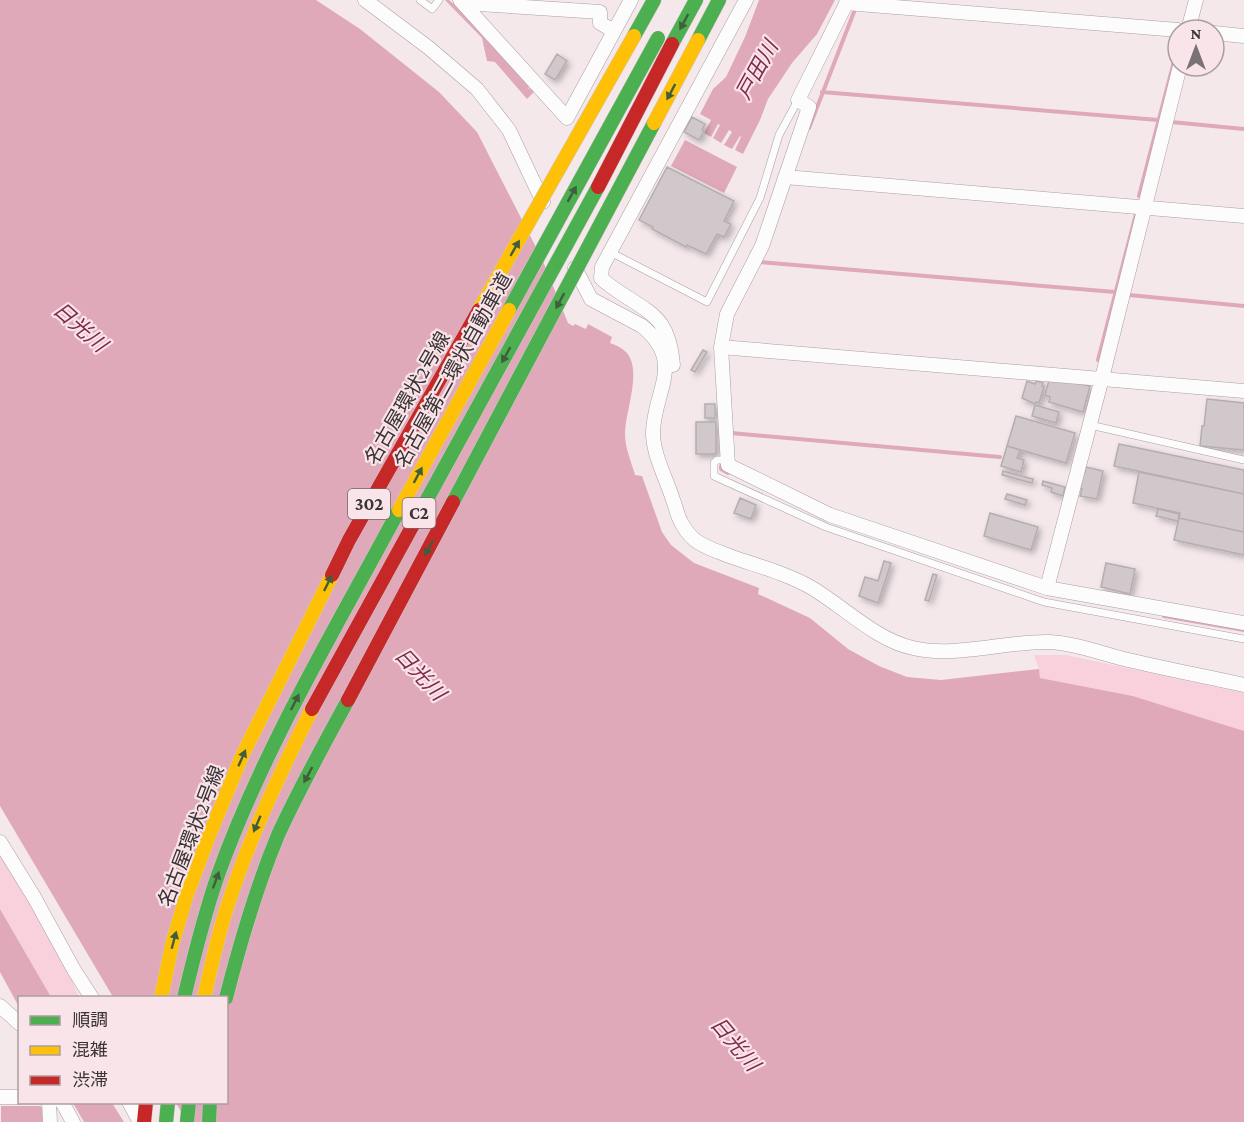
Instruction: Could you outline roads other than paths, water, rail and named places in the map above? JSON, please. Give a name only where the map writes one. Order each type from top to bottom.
[{"type":"highway","name":"名古屋環状2号線","points":[[161,996],[172,945],[186,897],[242,756],[349,540],[654,0]]},
{"type":"highway","name":"名古屋第二環状自動車道","points":[[204,996],[231,894],[281,770],[319,695],[591,201],[696,0]]},
{"type":"highway","points":[[226,996],[238,949],[256,893],[278,837],[304,782],[719,0]]},
{"type":"highway","name":"名古屋第二環状自動車道","points":[[184,996],[198,938],[214,886],[236,828],[266,762],[304,686],[663,28]]},
{"type":"highway","points":[[142,1122],[146,1104]]},
{"type":"highway","points":[[164,1122],[168,1104]]},
{"type":"highway","points":[[187,1122],[189,1104]]},
{"type":"highway","points":[[209,1122],[210,1104]]},
{"type":"street","points":[[365,0],[429,48],[477,89],[509,130],[591,299],[642,326],[657,342],[663,353],[665,372],[653,437],[680,520],[695,540],[711,549],[786,576],[812,588],[872,629],[901,645],[916,649],[954,650],[1050,642],[1244,685]]},
{"type":"street","points":[[462,1],[567,118],[631,0]]},
{"type":"street","points":[[663,385],[673,365],[672,351],[661,324],[650,313],[608,285],[601,278],[602,267],[746,0]]},
{"type":"street","points":[[1191,18],[1196,0]]},
{"type":"street","points":[[462,1],[600,6],[600,23],[614,31]]},
{"type":"street","points":[[1166,29],[847,1],[798,100],[809,107],[762,246],[727,314],[721,346],[728,465],[830,515],[1046,595],[1244,623]]},
{"type":"street","points":[[1226,34],[1244,36]]},
{"type":"street","points":[[1046,595],[1177,78]]},
{"type":"street","points":[[785,177],[1244,216]]},
{"type":"street","points":[[721,346],[1244,391]]},
{"type":"street","points":[[0,842],[91,996]]},
{"type":"street","points":[[74,970],[83,996]]},
{"type":"street","points":[[0,1006],[18,1022]]},
{"type":"street","points":[[0,1097],[18,1097]]},
{"type":"street","points":[[49,1104],[50,1122]]},
{"type":"street","points":[[63,1104],[73,1122]]},
{"type":"street","points":[[130,1104],[142,1122]]},
{"type":"street","points":[[153,1104],[164,1122]]},
{"type":"lane","points":[[420,0],[432,9],[439,0]]},
{"type":"lane","points":[[610,252],[706,302],[760,198],[779,135],[798,100]]},
{"type":"lane","points":[[1090,425],[1244,460]]},
{"type":"lane","points":[[1046,595],[1244,639]]},
{"type":"water","name":"日光川","points":[[0,0],[316,0],[360,29],[439,92],[477,132],[542,259],[568,323],[586,329],[588,324],[612,337],[610,343],[626,352],[633,369],[626,425],[627,449],[635,475],[642,476],[662,532],[671,545],[694,563],[759,588],[758,594],[810,618],[848,649],[879,666],[907,677],[941,680],[1039,669],[1040,678],[1133,696],[1244,731],[1244,1122],[187,1122],[177,1104],[228,1104],[228,996],[112,996],[0,806]]},
{"type":"water","points":[[445,0],[449,0],[483,30],[530,86],[528,88],[535,91],[527,99],[495,62],[487,61],[482,38]]},
{"type":"water","name":"戸田川","points":[[759,0],[835,0],[817,34],[792,63],[768,99],[743,154],[735,150],[740,136],[732,149],[724,145],[732,132],[729,130],[721,143],[713,138],[720,125],[718,124],[711,137],[704,133],[711,120],[700,114],[713,89],[726,77]]},
{"type":"water","points":[[685,140],[737,167],[724,193],[671,166]]},
{"type":"water","points":[[0,909],[50,996],[18,996],[18,1005],[0,972]]},
{"type":"water","points":[[74,1104],[113,1104],[124,1122],[84,1122]]},
{"type":"water","points":[[1,1106],[40,1106],[43,1108],[43,1122],[1,1122]]},
{"type":"waterway","points":[[809,128],[854,12]]},
{"type":"waterway","points":[[1139,196],[1170,78]]},
{"type":"waterway","points":[[822,92],[1158,120]]},
{"type":"waterway","points":[[1171,122],[1244,129]]},
{"type":"waterway","points":[[1098,360],[1136,214]]},
{"type":"waterway","points":[[759,262],[1115,292]]},
{"type":"waterway","points":[[1129,295],[1244,306]]},
{"type":"waterway","points":[[731,433],[1000,457]]},
{"type":"waterway","points":[[721,466],[721,469],[728,473]]},
{"type":"waterway","points":[[1164,616],[1244,630]]}]
